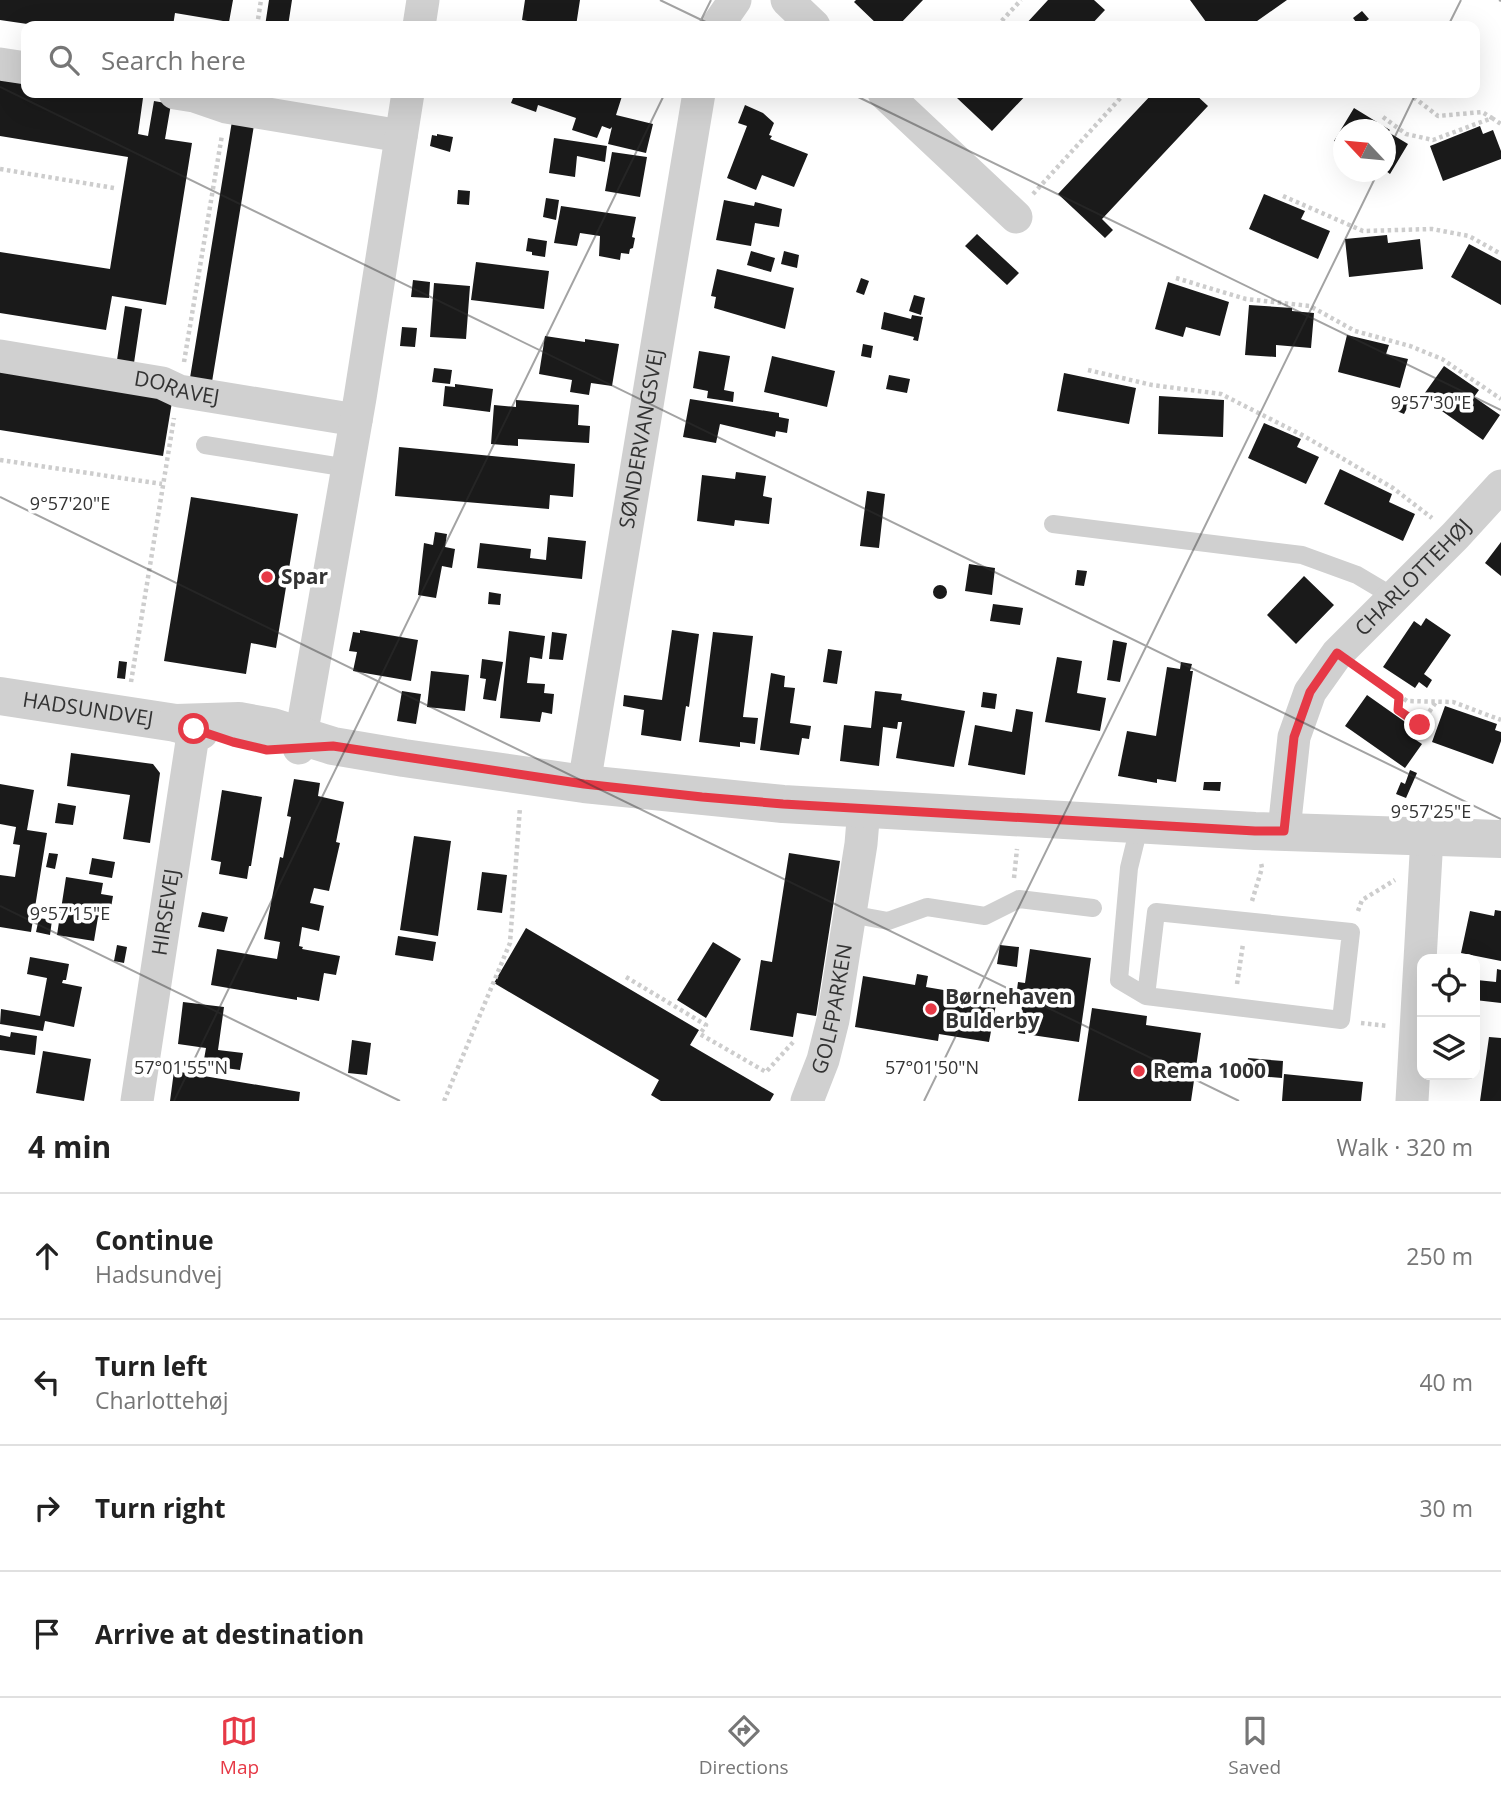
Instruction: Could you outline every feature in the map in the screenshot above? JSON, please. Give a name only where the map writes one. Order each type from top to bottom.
[{"type":"street","points":[[420,21],[423,0]]},
{"type":"street","points":[[719,21],[736,0]]},
{"type":"street","points":[[787,0],[809,21]]},
{"type":"street","points":[[0,64],[21,67]]},
{"type":"street","points":[[200,98],[226,107],[401,136]]},
{"type":"street","points":[[311,743],[348,468],[407,98]]},
{"type":"street","name":"SØNDERVANGSVEJ","points":[[584,784],[698,98]]},
{"type":"street","points":[[889,98],[1016,217]]},
{"type":"street","name":"DORAVEJ","points":[[0,356],[162,383],[179,391],[356,420]]},
{"type":"street","name":"CHARLOTTEHØJ","points":[[1269,831],[1294,737],[1310,692],[1337,653],[1455,536],[1501,486]]},
{"type":"street","name":"HADSUNDVEJ","points":[[0,696],[188,725],[239,721],[272,727],[311,743],[584,784],[783,804],[1269,831],[1501,839]]},
{"type":"street","name":"HIRSEVEJ","points":[[137,1101],[188,725]]},
{"type":"street","name":"GOLFPARKEN","points":[[807,1101],[827,1042],[850,914],[864,808]]},
{"type":"street","points":[[1412,1101],[1427,837]]},
{"type":"lane","points":[[205,445],[348,468]]},
{"type":"lane","points":[[1053,524],[1302,555],[1357,575],[1394,597]]},
{"type":"lane","points":[[1140,823],[1129,869],[1119,981],[1146,996],[1341,1020],[1351,932],[1156,912],[1146,996]]},
{"type":"lane","name":"GOLFPARKEN","points":[[850,914],[888,921],[927,908],[985,916],[1019,899],[1093,908]]},
{"type":"path","points":[[258,21],[261,0]]},
{"type":"path","points":[[1002,21],[1021,0]]},
{"type":"path","points":[[1016,217],[1043,181],[1120,98]]},
{"type":"path","points":[[1415,98],[1438,116],[1482,113],[1501,124]]},
{"type":"path","points":[[1383,117],[1406,134],[1433,140],[1492,118]]},
{"type":"path","points":[[0,169],[114,188]]},
{"type":"path","points":[[1283,196],[1363,230],[1444,231],[1469,236],[1501,254]]},
{"type":"path","points":[[1176,278],[1246,299],[1310,306],[1355,331],[1410,346],[1441,359],[1501,399]]},
{"type":"path","points":[[1088,370],[1152,385],[1221,394],[1304,436],[1393,488],[1455,536]]},
{"type":"path","points":[[0,460],[162,484]]},
{"type":"path","points":[[1337,653],[1407,701],[1453,702],[1501,720]]},
{"type":"path","points":[[1399,697],[1398,710],[1420,725],[1436,702]]},
{"type":"path","points":[[444,1101],[510,943],[523,775]]},
{"type":"path","points":[[1010,903],[1022,817]]},
{"type":"path","points":[[1234,1007],[1246,921],[1262,868],[1269,831]]},
{"type":"path","points":[[1362,900],[1401,877]]},
{"type":"path","points":[[626,977],[706,1025],[700,1034],[766,1072],[799,1035],[827,1042]]},
{"type":"path","points":[[1341,1020],[1416,1028]]},
{"type":"building","points":[[0,0],[233,0],[229,21],[175,13],[174,21],[21,23],[0,20]]},
{"type":"building","points":[[269,0],[292,0],[289,21],[266,21]]},
{"type":"building","points":[[525,0],[580,0],[577,21],[522,20]]},
{"type":"building","points":[[923,0],[903,21],[874,21],[854,2]]},
{"type":"building","points":[[1048,0],[1094,0],[1105,10],[1095,21],[1029,21]]},
{"type":"building","points":[[1190,0],[1287,0],[1257,21],[1205,21]]},
{"type":"building","points":[[1362,11],[1369,19],[1355,21],[1353,18]]},
{"type":"building","points":[[0,71],[21,77],[21,98],[143,98],[138,134],[148,136],[154,101],[171,104],[165,139],[192,143],[166,305],[112,296],[106,330],[0,313],[0,252],[110,269],[128,157],[0,136]]},
{"type":"building","points":[[513,98],[621,98],[616,115],[653,124],[646,153],[608,144],[612,127],[610,129],[602,126],[597,138],[572,130],[576,118],[538,105],[536,112],[511,103]]},
{"type":"building","points":[[957,98],[1023,98],[992,131]]},
{"type":"building","points":[[1148,98],[1199,98],[1208,106],[1102,219],[1113,230],[1105,238],[1058,194]]},
{"type":"building","points":[[745,105],[763,113],[774,123],[770,139],[808,154],[794,187],[762,175],[756,190],[727,178],[747,126],[738,123]]},
{"type":"building","points":[[1354,108],[1372,119],[1347,119]]},
{"type":"building","points":[[233,115],[255,119],[211,388],[189,384]]},
{"type":"building","points":[[1480,126],[1483,134],[1493,130],[1501,151],[1501,159],[1443,181],[1430,146]]},
{"type":"building","points":[[432,135],[453,137],[450,152],[430,146]]},
{"type":"building","points":[[1396,137],[1408,144],[1396,164]]},
{"type":"building","points":[[554,138],[607,146],[605,162],[577,156],[575,177],[549,173]]},
{"type":"building","points":[[612,152],[647,157],[640,197],[605,191]]},
{"type":"building","points":[[458,190],[470,191],[469,205],[457,204]]},
{"type":"building","points":[[1264,194],[1305,211],[1301,219],[1330,231],[1318,259],[1249,229]]},
{"type":"building","points":[[546,198],[559,200],[556,220],[543,217]]},
{"type":"building","points":[[724,200],[754,206],[755,202],[782,209],[779,227],[755,223],[751,246],[716,240]]},
{"type":"building","points":[[561,206],[636,217],[633,248],[629,254],[621,253],[620,260],[599,256],[600,236],[580,233],[577,246],[554,243]]},
{"type":"building","points":[[977,234],[1019,273],[1007,285],[965,246]]},
{"type":"building","points":[[1387,235],[1388,243],[1420,239],[1423,269],[1349,277],[1345,239]]},
{"type":"building","points":[[528,238],[547,241],[545,257],[526,251]]},
{"type":"building","points":[[1469,244],[1501,261],[1501,305],[1451,277]]},
{"type":"building","points":[[751,251],[775,258],[771,272],[747,265]]},
{"type":"building","points":[[784,251],[799,255],[797,268],[781,264]]},
{"type":"building","points":[[476,262],[549,271],[544,309],[471,300]]},
{"type":"building","points":[[717,269],[794,288],[785,329],[714,308],[716,297],[711,296]]},
{"type":"building","points":[[861,278],[869,281],[864,295],[856,292]]},
{"type":"building","points":[[413,280],[430,282],[429,298],[411,297]]},
{"type":"building","points":[[1168,282],[1229,302],[1220,336],[1186,327],[1183,337],[1155,329]]},
{"type":"building","points":[[434,283],[470,286],[466,339],[430,337]]},
{"type":"building","points":[[914,295],[925,298],[921,315],[909,311]]},
{"type":"building","points":[[1249,305],[1292,308],[1292,311],[1314,313],[1311,348],[1276,345],[1276,357],[1245,355]]},
{"type":"building","points":[[125,306],[142,309],[134,363],[117,360]]},
{"type":"building","points":[[884,312],[911,319],[912,315],[923,317],[918,341],[913,340],[914,337],[881,329]]},
{"type":"building","points":[[402,327],[417,328],[415,347],[400,346]]},
{"type":"building","points":[[1347,335],[1389,345],[1386,354],[1408,359],[1400,388],[1338,372]]},
{"type":"building","points":[[545,336],[619,344],[612,386],[591,383],[589,395],[570,392],[572,380],[539,374]]},
{"type":"building","points":[[863,344],[873,346],[871,358],[861,356]]},
{"type":"building","points":[[699,351],[730,356],[724,390],[734,392],[733,402],[707,398],[708,391],[693,388]]},
{"type":"building","points":[[772,356],[835,371],[827,407],[764,392]]},
{"type":"building","points":[[1444,366],[1479,390],[1474,397],[1500,415],[1483,440],[1422,397]]},
{"type":"building","points":[[0,368],[173,396],[163,456],[0,430]]},
{"type":"building","points":[[434,368],[452,370],[450,384],[432,382]]},
{"type":"building","points":[[1064,373],[1136,388],[1129,424],[1057,411]]},
{"type":"building","points":[[889,375],[910,379],[907,393],[886,389]]},
{"type":"building","points":[[455,384],[493,389],[490,412],[443,406],[445,386],[455,387]]},
{"type":"building","points":[[1159,396],[1224,400],[1223,437],[1158,434]]},
{"type":"building","points":[[690,399],[779,413],[779,417],[789,419],[787,433],[776,431],[775,437],[720,424],[716,443],[683,437]]},
{"type":"building","points":[[1397,399],[1409,404],[1404,414],[1392,409]]},
{"type":"building","points":[[516,400],[579,405],[578,425],[590,426],[589,443],[518,439],[518,446],[491,444],[494,405],[516,407]]},
{"type":"building","points":[[1264,423],[1301,439],[1297,447],[1319,457],[1306,484],[1248,458]]},
{"type":"building","points":[[399,447],[575,464],[573,497],[550,495],[549,509],[395,496]]},
{"type":"building","points":[[1340,469],[1392,494],[1389,502],[1415,514],[1403,541],[1324,504]]},
{"type":"building","points":[[736,472],[766,476],[763,496],[772,498],[769,524],[735,520],[734,526],[697,521],[702,475],[735,479]]},
{"type":"building","points":[[867,491],[885,494],[879,548],[860,546]]},
{"type":"building","points":[[191,497],[298,514],[276,648],[251,643],[246,674],[164,661]]},
{"type":"building","points":[[435,532],[447,534],[445,547],[455,549],[452,568],[442,566],[436,598],[418,595],[424,543],[433,545]]},
{"type":"building","points":[[548,537],[586,541],[582,579],[477,568],[480,543],[531,549],[530,558],[546,560]]},
{"type":"building","points":[[1501,542],[1501,576],[1485,563]]},
{"type":"building","points":[[969,564],[995,568],[992,595],[965,591]]},
{"type":"building","points":[[1077,570],[1087,571],[1084,586],[1075,585]]},
{"type":"building","points":[[1304,576],[1334,605],[1296,644],[1267,615]]},
{"type":"building","points":[[940,585],[945,587],[945,597],[940,599],[935,597],[933,592],[935,587]]},
{"type":"building","points":[[489,592],[501,594],[500,605],[488,604]]},
{"type":"building","points":[[993,604],[1023,608],[1020,625],[990,621]]},
{"type":"building","points":[[1426,618],[1451,635],[1424,674],[1432,680],[1427,688],[1419,682],[1415,688],[1383,667],[1414,621],[1421,626]]},
{"type":"building","points":[[360,630],[418,640],[411,681],[353,671],[357,652],[349,651],[353,632],[360,633]]},
{"type":"building","points":[[672,630],[699,634],[689,707],[686,706],[681,741],[641,735],[644,710],[623,706],[624,695],[662,700]]},
{"type":"building","points":[[509,631],[545,636],[542,659],[530,657],[527,683],[545,684],[544,693],[554,694],[552,714],[542,712],[540,722],[500,718]]},
{"type":"building","points":[[552,632],[567,634],[563,660],[549,659]]},
{"type":"building","points":[[713,632],[753,636],[743,717],[758,718],[755,744],[740,742],[740,747],[699,742]]},
{"type":"building","points":[[1113,640],[1127,643],[1120,682],[1107,680]]},
{"type":"building","points":[[828,649],[842,651],[837,684],[823,682]]},
{"type":"building","points":[[1057,657],[1082,661],[1077,693],[1106,698],[1100,731],[1045,722]]},
{"type":"building","points":[[482,659],[503,662],[496,701],[483,699],[486,679],[480,678]]},
{"type":"building","points":[[119,661],[127,662],[125,679],[117,678]]},
{"type":"building","points":[[1181,662],[1192,664],[1190,671],[1193,671],[1176,782],[1157,779],[1157,783],[1118,776],[1127,731],[1156,736],[1167,667],[1180,669]]},
{"type":"building","points":[[431,671],[469,675],[465,711],[427,707]]},
{"type":"building","points":[[771,673],[785,676],[784,687],[795,688],[790,723],[811,726],[809,739],[802,738],[799,755],[760,750]]},
{"type":"building","points":[[402,691],[421,694],[416,724],[397,721]]},
{"type":"building","points":[[875,691],[902,694],[901,700],[965,711],[954,767],[896,758],[902,722],[898,722],[897,729],[883,727],[879,766],[840,761],[844,725],[871,728]]},
{"type":"building","points":[[983,692],[997,694],[995,709],[981,707]]},
{"type":"building","points":[[1367,695],[1418,731],[1413,738],[1422,744],[1405,768],[1345,726]]},
{"type":"building","points":[[1445,706],[1497,724],[1495,730],[1501,732],[1501,741],[1493,764],[1432,742]]},
{"type":"building","points":[[1016,709],[1033,712],[1025,775],[968,765],[975,725],[1012,732]]},
{"type":"building","points":[[71,753],[153,764],[160,773],[150,843],[123,839],[130,795],[67,786]]},
{"type":"building","points":[[1410,770],[1417,773],[1406,798],[1396,794],[1401,782],[1405,784]]},
{"type":"building","points":[[294,779],[320,783],[318,796],[344,802],[336,842],[340,843],[329,891],[314,888],[310,903],[324,906],[319,931],[302,927],[299,946],[303,947],[302,949],[340,956],[336,975],[324,973],[319,1001],[297,997],[297,1000],[211,985],[217,949],[277,959],[280,942],[264,939],[291,817],[287,816]]},
{"type":"building","points":[[1204,782],[1221,782],[1220,791],[1203,790]]},
{"type":"building","points":[[0,784],[34,790],[27,830],[47,833],[31,932],[0,927],[0,875],[15,877],[20,845],[13,844],[16,827],[0,824]]},
{"type":"building","points":[[222,790],[262,797],[247,879],[219,874],[221,862],[211,860]]},
{"type":"building","points":[[58,803],[76,806],[73,825],[55,823]]},
{"type":"building","points":[[414,836],[451,841],[438,936],[400,930]]},
{"type":"building","points":[[49,853],[58,854],[55,869],[46,867]]},
{"type":"building","points":[[789,853],[840,861],[816,1016],[797,1013],[793,1037],[750,1030],[761,960],[772,962]]},
{"type":"building","points":[[92,858],[115,862],[112,878],[89,874]]},
{"type":"building","points":[[482,872],[507,875],[502,913],[477,910]]},
{"type":"building","points":[[66,877],[103,883],[101,894],[113,896],[109,919],[98,917],[94,941],[57,935]]},
{"type":"building","points":[[1495,910],[1501,911],[1501,961],[1480,957],[1480,954],[1461,953],[1470,911],[1494,916]]},
{"type":"building","points":[[202,912],[228,917],[224,932],[198,927]]},
{"type":"building","points":[[39,918],[52,920],[50,935],[36,932]]},
{"type":"building","points":[[526,928],[699,1030],[690,1045],[774,1094],[770,1101],[661,1101],[651,1095],[659,1080],[494,983]]},
{"type":"building","points":[[398,936],[436,942],[433,961],[395,955]]},
{"type":"building","points":[[713,942],[741,959],[706,1018],[677,1000]]},
{"type":"building","points":[[117,945],[127,947],[124,963],[114,961]]},
{"type":"building","points":[[1000,945],[1019,947],[1017,967],[997,964]]},
{"type":"building","points":[[1030,949],[1091,958],[1079,1042],[1018,1033],[1023,999],[1016,997],[1018,982],[1025,983]]},
{"type":"building","points":[[30,957],[69,964],[66,980],[62,983],[82,987],[74,1027],[45,1021],[43,1031],[0,1024],[1,1009],[40,1016],[47,978],[27,974]]},
{"type":"building","points":[[1497,969],[1501,970],[1501,1003],[1480,1001],[1480,980],[1496,982]]},
{"type":"building","points":[[917,974],[928,976],[926,987],[997,999],[989,1042],[939,1034],[938,1041],[855,1027],[863,976],[915,985]]},
{"type":"building","points":[[183,1002],[224,1007],[218,1050],[243,1053],[240,1070],[203,1065],[206,1048],[178,1044]]},
{"type":"building","name":"Rema 1000","points":[[1092,1008],[1147,1016],[1146,1025],[1201,1033],[1191,1101],[1078,1101]]},
{"type":"building","points":[[11,1032],[37,1036],[35,1055],[0,1050],[0,1035],[10,1037]]},
{"type":"building","points":[[1489,1037],[1501,1038],[1501,1101],[1480,1101]]},
{"type":"building","points":[[352,1040],[371,1043],[367,1075],[348,1073]]},
{"type":"building","points":[[43,1051],[91,1059],[84,1101],[36,1093]]},
{"type":"building","points":[[1248,1058],[1283,1061],[1282,1078],[1246,1075]]},
{"type":"building","points":[[174,1071],[300,1092],[299,1101],[170,1101]]},
{"type":"building","points":[[1284,1074],[1363,1082],[1361,1101],[1282,1101]]},
{"type":"place","name":"Spar","points":[[267,577]]},
{"type":"place","name":"Børnehaven Bulderby","points":[[931,1009]]},
{"type":"place","name":"Rema 1000","points":[[1139,1071]]},
{"type":"route","points":[[194,729],[267,750],[333,746],[584,784],[702,797],[783,804],[1284,831],[1294,737],[1310,692],[1337,653],[1399,697],[1398,710],[1420,725]]}]
